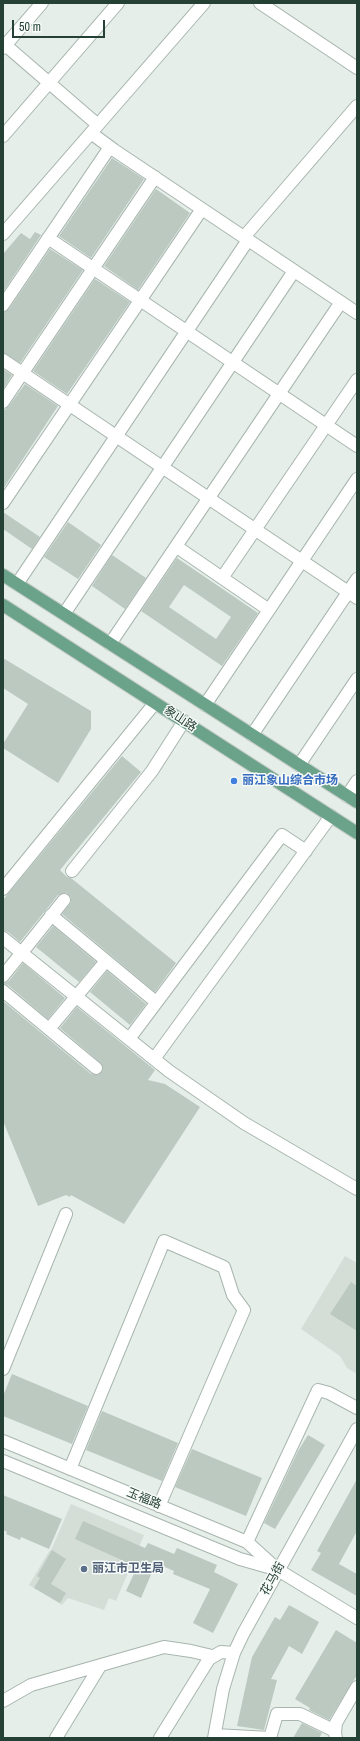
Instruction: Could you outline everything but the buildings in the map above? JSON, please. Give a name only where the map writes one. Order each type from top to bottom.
[{"type":"main road","name":"象山路","points":[[3,575],[352,799]]},
{"type":"main road","name":"象山路","points":[[3,605],[357,833]]},
{"type":"street","points":[[42,3],[4,46],[49,83],[95,129],[110,147],[357,313]]},
{"type":"street","points":[[3,136],[118,3]]},
{"type":"street","points":[[6,225],[95,129],[204,3]]},
{"type":"street","points":[[260,3],[357,68]]},
{"type":"street","points":[[17,584],[187,331],[246,238],[357,106]]},
{"type":"street","points":[[3,305],[110,147]]},
{"type":"street","points":[[3,402],[155,177]]},
{"type":"street","points":[[3,504],[202,209]]},
{"type":"street","points":[[48,238],[357,446]]},
{"type":"street","points":[[64,614],[294,271]]},
{"type":"street","points":[[110,644],[177,547],[341,302]]},
{"type":"street","points":[[3,360],[353,595]]},
{"type":"street","points":[[222,578],[357,380]]},
{"type":"street","points":[[204,705],[357,479]]},
{"type":"street","points":[[177,547],[269,610]]},
{"type":"street","points":[[252,735],[353,595],[357,579]]},
{"type":"street","points":[[299,765],[357,679]]},
{"type":"street","points":[[3,889],[155,703]]},
{"type":"street","points":[[72,871],[152,771],[184,722]]},
{"type":"street","points":[[352,799],[357,781]]},
{"type":"street","points":[[154,1059],[331,816]]},
{"type":"street","points":[[129,1039],[282,835],[306,851]]},
{"type":"street","points":[[3,976],[64,900]]},
{"type":"street","points":[[51,915],[156,1002]]},
{"type":"street","points":[[3,938],[154,1059],[244,1123],[357,1189]]},
{"type":"street","points":[[49,1029],[106,961]]},
{"type":"street","points":[[3,991],[96,1068]]},
{"type":"street","points":[[3,1369],[66,1214]]},
{"type":"street","points":[[70,1469],[164,1241],[224,1267],[233,1295],[244,1310],[159,1506]]},
{"type":"street","points":[[247,1542],[318,1390],[330,1393],[357,1408]]},
{"type":"street","name":"花马街","points":[[214,1736],[223,1689],[234,1653],[278,1570],[357,1430]]},
{"type":"street","name":"玉福路","points":[[3,1441],[247,1542],[278,1570],[357,1618]]},
{"type":"street","name":"玉福路","points":[[3,1461],[240,1559],[278,1570]]},
{"type":"street","points":[[3,1701],[31,1685],[164,1647],[212,1656],[222,1652],[234,1653]]},
{"type":"street","points":[[160,1738],[212,1656]]},
{"type":"street","points":[[56,1738],[100,1666]]},
{"type":"street","points":[[214,1736],[270,1738],[277,1714],[300,1714],[336,1734],[336,1723],[357,1687]]},
{"type":"shaded area","points":[[345,1256],[357,1263],[357,1374],[347,1368],[340,1356],[301,1329]]},
{"type":"shaded area","name":"丽江市卫生局","points":[[71,1504],[144,1535],[116,1601],[109,1598],[104,1610],[68,1598],[62,1605],[29,1585],[52,1548]]},
{"type":"place","name":"丽江象山综合市场","points":[[234,781]]},
{"type":"place","name":"丽江市卫生局","points":[[84,1569]]}]
